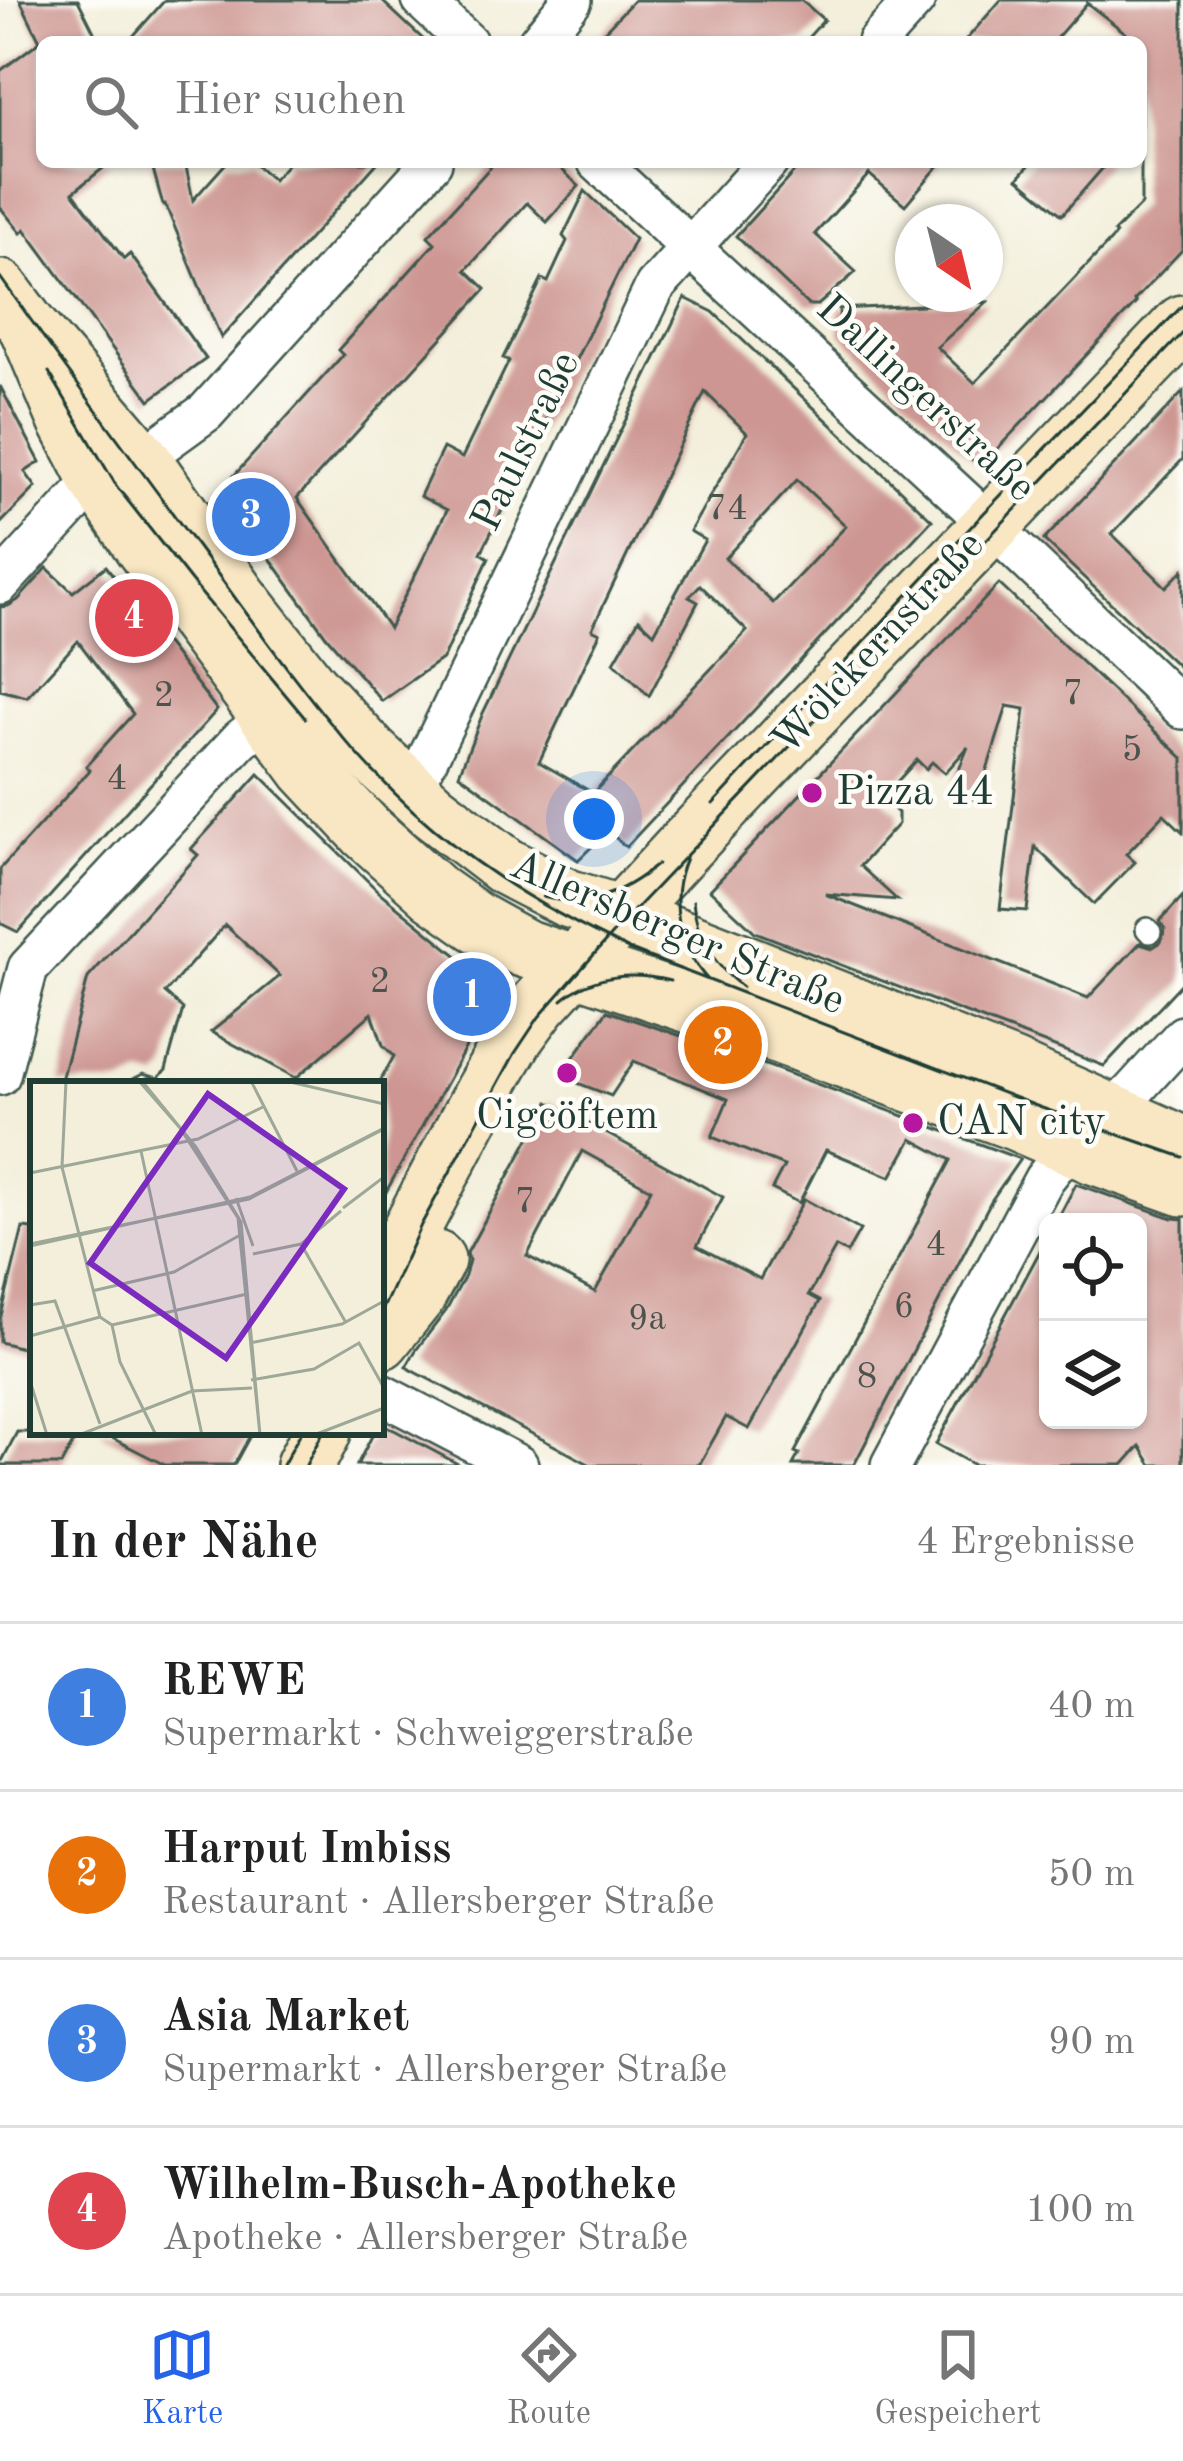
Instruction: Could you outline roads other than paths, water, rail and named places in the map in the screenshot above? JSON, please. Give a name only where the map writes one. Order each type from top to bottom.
[{"type":"main road","name":"Allersberger Straße","points":[[14,308],[120,470],[268,718],[346,812],[435,892],[508,941],[575,965],[1091,1129],[1183,1145]]},
{"type":"main road","name":"Wölckernstraße","points":[[384,1281],[484,1090],[539,1004],[1183,324]]},
{"type":"main road","name":"Allersberger Straße","points":[[120,470],[238,596],[309,687],[371,754],[505,866],[567,898],[1012,1069],[1091,1129],[1183,1187]]},
{"type":"main road","points":[[384,1336],[417,1295],[540,1067],[570,993],[575,965]]},
{"type":"main road","points":[[304,1465],[320,1435]]},
{"type":"street","points":[[422,0],[461,36]]},
{"type":"street","points":[[543,36],[572,0]]},
{"type":"street","points":[[882,36],[915,0]]},
{"type":"street","points":[[0,584],[88,487],[206,412],[427,168]]},
{"type":"street","name":"Dallingerstraße","points":[[605,168],[1183,709]]},
{"type":"street","name":"Paulstraße","points":[[412,791],[655,287],[763,168]]},
{"type":"street","points":[[0,1075],[14,962],[268,718]]},
{"type":"street","points":[[891,1465],[1044,1179],[1183,1036]]},
{"type":"street","points":[[384,1396],[518,1465]]},
{"type":"tram line","points":[[0,277],[312,700],[370,768],[456,847],[527,895],[628,949],[1039,1107],[1183,1157]]},
{"type":"tram line","points":[[713,804],[1183,305]]},
{"type":"tram line","points":[[384,1306],[421,1225],[539,1017],[621,924],[1183,333]]},
{"type":"tram line","points":[[49,372],[117,487],[305,718]]},
{"type":"tram line","points":[[686,858],[678,890],[679,922],[689,953],[708,980]]},
{"type":"tram line","points":[[543,897],[575,901],[605,896],[658,864]]},
{"type":"tram line","points":[[693,901],[708,949],[742,987]]},
{"type":"tram line","points":[[562,1000],[586,985],[613,977],[670,981]]},
{"type":"tram line","points":[[283,1465],[299,1435]]},
{"type":"tram line","points":[[306,1465],[321,1435]]},
{"type":"place","name":"Asia Market","points":[[251,517]]},
{"type":"place","name":"Wilhelm-Busch-Apotheke","points":[[134,618]]},
{"type":"place","name":"Pizza 44","points":[[812,793]]},
{"type":"place","name":"REWE","points":[[472,997]]},
{"type":"place","name":"Harput Imbiss","points":[[723,1045]]},
{"type":"place","name":"Cigcöftem","points":[[567,1073]]},
{"type":"place","name":"CAN city","points":[[913,1123]]}]
